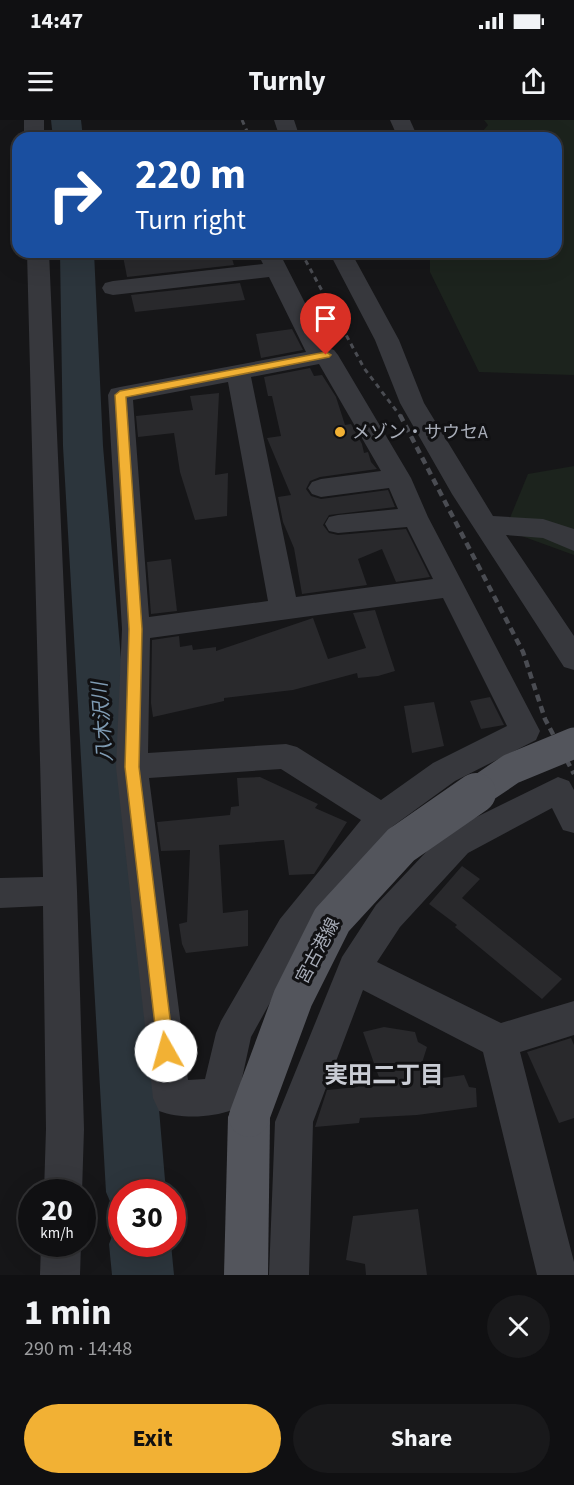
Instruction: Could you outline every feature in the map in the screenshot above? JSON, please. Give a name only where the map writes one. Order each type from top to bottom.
[{"type":"main road","name":"宮古港線","points":[[246,1275],[249,1117],[293,998],[332,920],[401,845],[511,769],[574,743]]},
{"type":"street","points":[[38,258],[60,891],[65,1129],[63,1179]]},
{"type":"street","points":[[343,258],[387,340],[412,404],[461,488],[574,659]]},
{"type":"street","points":[[113,288],[272,261],[320,356]]},
{"type":"street","points":[[289,1275],[294,1122],[354,968],[388,916],[456,843],[566,805],[525,731],[415,518],[398,478],[326,355],[120,395],[136,629],[132,767],[171,1098],[219,1097],[234,1033],[292,930],[382,817],[444,772],[525,731]]},
{"type":"street","points":[[238,372],[284,609]]},
{"type":"street","points":[[321,488],[398,478]]},
{"type":"street","points":[[338,524],[415,518]]},
{"type":"street","points":[[487,525],[530,526],[561,533],[574,541]]},
{"type":"street","points":[[136,629],[451,586]]},
{"type":"street","points":[[132,767],[286,756],[382,817]]},
{"type":"street","points":[[0,893],[60,891]]},
{"type":"street","points":[[354,968],[499,1041],[574,1018]]},
{"type":"street","points":[[499,1041],[557,1275]]},
{"type":"street","points":[[60,1275],[61,1257]]},
{"type":"shaded area","points":[[484,120],[574,120],[574,375],[479,372],[430,272],[430,258],[562,258],[562,132],[482,132],[488,125]]},
{"type":"shaded area","points":[[574,466],[574,555],[505,530],[528,474]]},
{"type":"building","points":[[123,258],[232,258],[234,265],[127,277]]},
{"type":"building","points":[[240,283],[245,300],[135,312],[131,295]]},
{"type":"building","points":[[292,329],[303,350],[261,358],[256,334]]},
{"type":"building","points":[[310,368],[314,376],[322,375],[336,397],[345,425],[351,424],[362,444],[364,453],[368,452],[371,462],[377,469],[320,477],[310,481],[306,489],[311,496],[321,499],[388,490],[395,507],[329,515],[323,525],[329,533],[338,535],[406,529],[430,577],[396,582],[382,549],[358,559],[367,585],[302,594],[294,548],[283,522],[278,497],[291,495],[267,438],[281,436],[272,396],[268,396],[264,377]]},
{"type":"building","points":[[219,393],[215,475],[228,473],[227,516],[195,520],[180,472],[174,433],[138,437],[136,416],[193,410],[190,396]]},
{"type":"building","points":[[171,559],[177,611],[151,614],[147,562]]},
{"type":"building","points":[[375,610],[395,671],[358,678],[357,673],[293,690],[224,698],[224,701],[153,717],[151,703],[152,640],[179,636],[180,647],[192,645],[193,650],[216,647],[216,651],[313,618],[328,659],[366,648],[353,613]]},
{"type":"building","points":[[490,697],[504,725],[481,729],[470,701]]},
{"type":"building","points":[[434,702],[444,746],[412,753],[404,706]]},
{"type":"building","points":[[260,777],[318,804],[315,808],[347,822],[314,874],[289,875],[284,840],[219,845],[223,913],[248,910],[248,946],[186,953],[179,924],[187,922],[190,850],[161,851],[157,822],[230,815],[231,807],[239,806],[237,778]]},
{"type":"building","points":[[462,866],[480,879],[462,898],[562,979],[542,999],[455,927],[457,925],[429,904]]},
{"type":"building","points":[[384,1027],[415,1032],[418,1042],[427,1047],[421,1066],[442,1078],[464,1075],[469,1087],[476,1088],[477,1107],[417,1115],[360,1118],[359,1123],[315,1127],[327,1090],[358,1087],[357,1083],[381,1083],[363,1032]]},
{"type":"building","points":[[571,1038],[574,1045],[574,1118],[559,1123],[527,1052]]},
{"type":"building","points":[[418,1209],[427,1275],[366,1275],[365,1264],[346,1260],[353,1216]]},
{"type":"waterway","name":"八木沢川","points":[[66,120],[67,132]]},
{"type":"waterway","name":"八木沢川","points":[[77,258],[83,446],[135,1179]]},
{"type":"waterway","name":"八木沢川","points":[[141,1257],[143,1275]]},
{"type":"railway","points":[[242,120],[247,132]]},
{"type":"railway","points":[[304,258],[364,368],[401,417]]},
{"type":"railway","points":[[400,415],[523,652],[545,719],[574,774]]},
{"type":"place","name":"メゾン・サウセA","points":[[340,432]]},
{"type":"district","name":"実田二丁目","points":[[384,1075]]},
{"type":"route","points":[[166,1051],[132,767],[136,629],[120,395],[326,355]]}]
